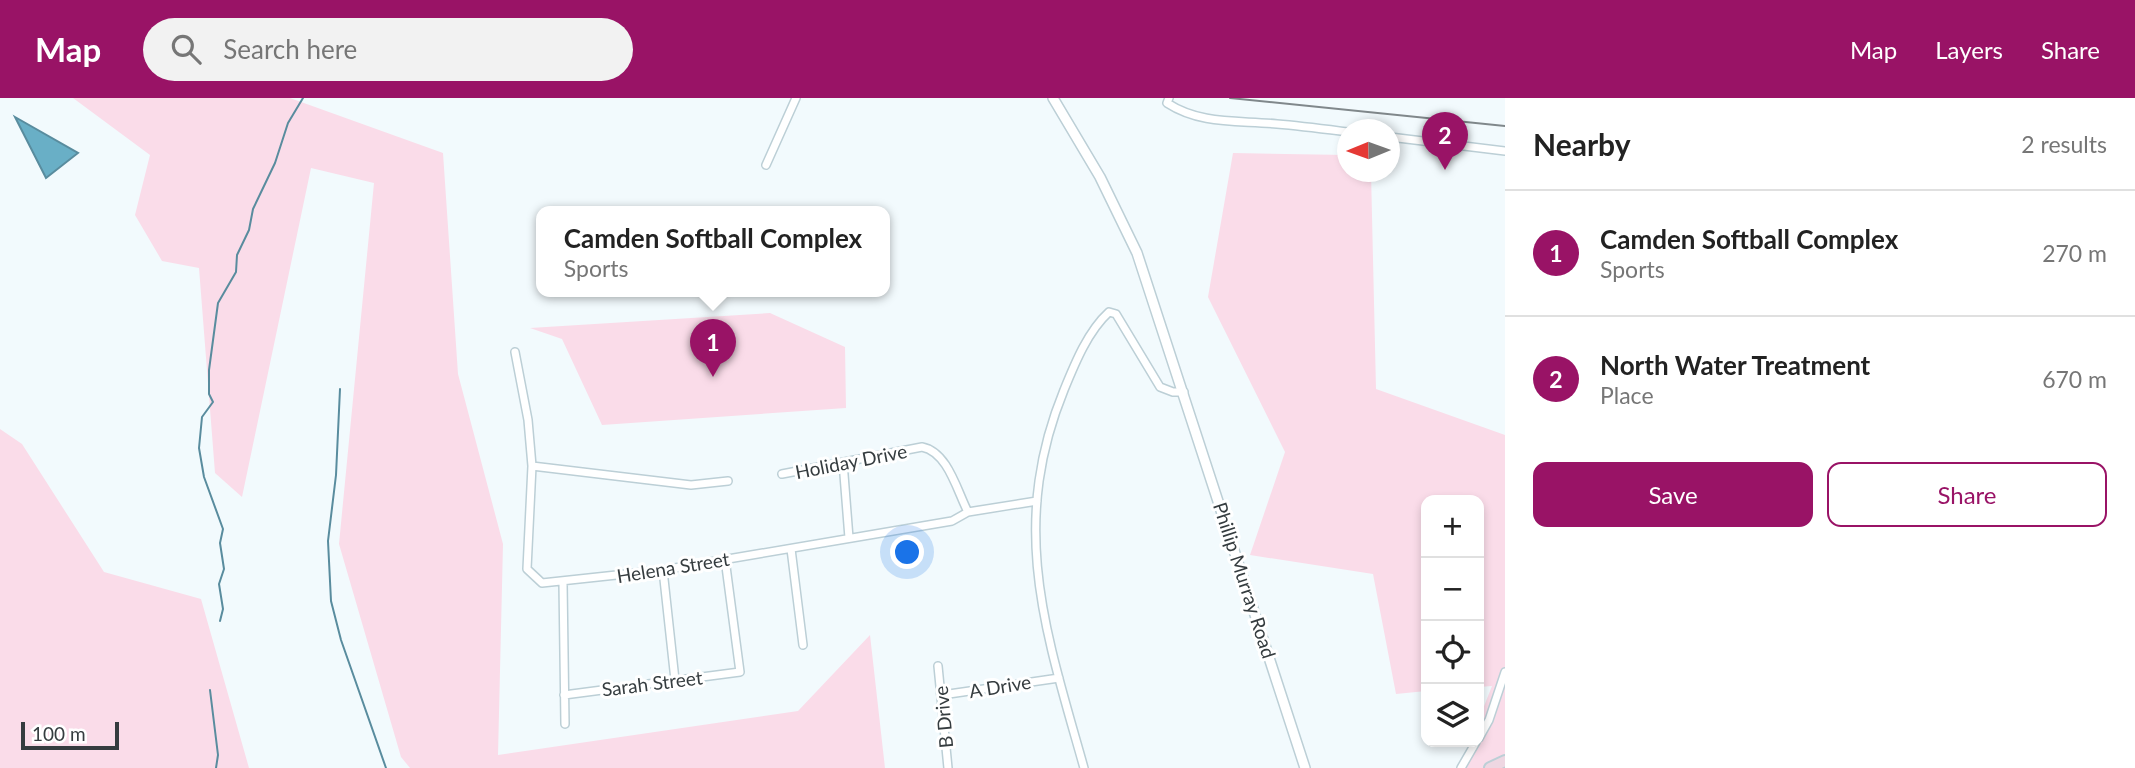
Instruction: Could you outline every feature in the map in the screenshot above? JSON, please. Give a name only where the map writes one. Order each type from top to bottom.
[{"type":"main road","points":[[1490,768],[1505,761]]},
{"type":"street","points":[[766,165],[796,98]]},
{"type":"street","name":"Phillip Murray Road","points":[[1052,98],[1120,214],[1145,275],[1305,768]]},
{"type":"street","points":[[1166,100],[1184,114],[1210,121],[1337,131]]},
{"type":"street","points":[[1400,138],[1505,151]]},
{"type":"street","points":[[1084,768],[1059,677],[1037,580],[1034,541],[1043,452],[1055,412],[1077,359],[1109,312],[1116,314],[1160,387],[1173,393],[1184,392]]},
{"type":"street","name":"Helena Street","points":[[515,352],[528,420],[532,466],[527,569],[542,583],[563,583],[663,570],[791,549],[952,521],[968,512],[1037,501]]},
{"type":"street","name":"Holiday Drive","points":[[782,474],[922,447],[940,455],[968,512]]},
{"type":"street","points":[[843,462],[849,538]]},
{"type":"street","points":[[532,466],[691,485],[728,481]]},
{"type":"street","points":[[791,549],[803,645]]},
{"type":"street","name":"Sarah Street","points":[[564,695],[740,672],[725,559]]},
{"type":"street","points":[[663,570],[675,680]]},
{"type":"street","points":[[563,583],[565,724]]},
{"type":"street","name":"B Drive","points":[[938,666],[948,768]]},
{"type":"street","points":[[1484,729],[1505,672]]},
{"type":"street","name":"A Drive","points":[[942,695],[1059,677]]},
{"type":"street","points":[[1461,768],[1474,747]]},
{"type":"shaded area","points":[[73,98],[290,98],[443,153],[458,374],[503,544],[498,755],[798,711],[870,635],[885,768],[410,768],[401,757],[339,544],[374,183],[311,168],[242,497],[215,473],[199,268],[162,261],[135,215],[150,155]]},
{"type":"shaded area","points":[[1233,153],[1337,155],[1337,182],[1371,182],[1376,389],[1505,435],[1505,768],[1459,768],[1468,747],[1484,747],[1484,706],[1492,686],[1484,687],[1484,495],[1421,495],[1421,692],[1396,694],[1373,574],[1250,555],[1285,452],[1208,297]]},
{"type":"shaded area","points":[[770,313],[845,347],[846,408],[602,425],[562,339],[530,328]]},
{"type":"shaded area","points":[[0,429],[22,444],[104,572],[201,599],[249,768],[0,768]]},
{"type":"water","points":[[15,117],[78,153],[46,178]]},
{"type":"waterway","points":[[220,621],[223,609],[219,584],[224,569],[220,543],[223,529],[204,477],[199,448],[202,417],[213,402],[209,394],[209,370],[218,303],[236,272],[237,255],[249,230],[253,209],[275,163],[288,123],[303,98]]},
{"type":"waterway","points":[[340,389],[336,475],[328,541],[331,601],[341,640],[386,768]]},
{"type":"waterway","points":[[210,690],[218,755],[216,768]]},
{"type":"railway","points":[[1230,98],[1505,126]]},
{"type":"place","name":"North Water Treatment","points":[[1445,170]]},
{"type":"place","name":"Camden Softball Complex","points":[[713,377]]}]
